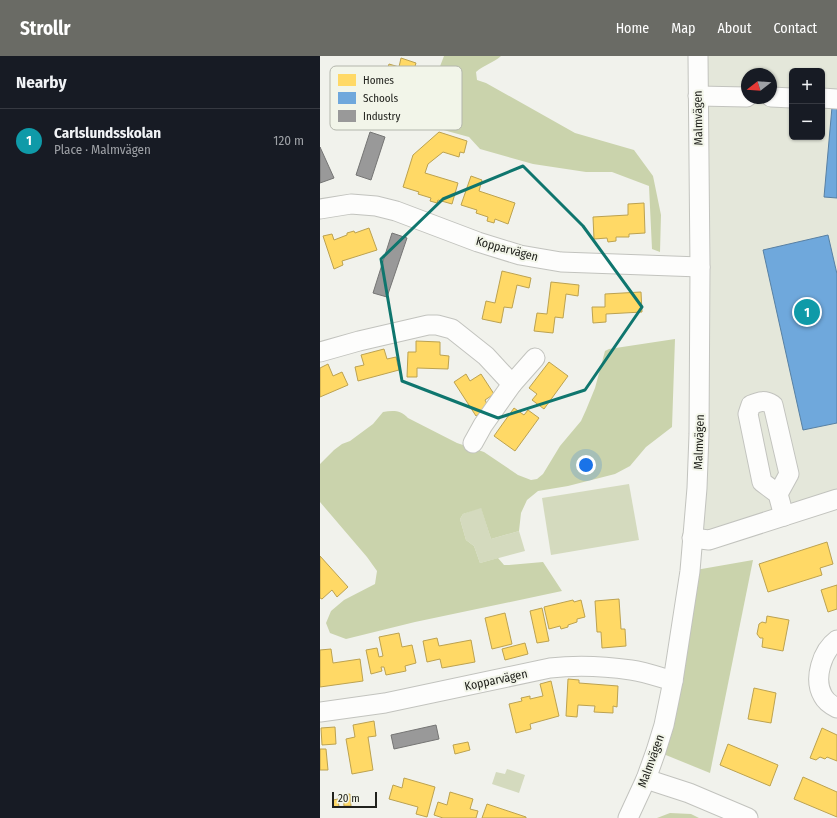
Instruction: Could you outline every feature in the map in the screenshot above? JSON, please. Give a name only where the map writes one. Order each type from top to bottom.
[{"type":"street","name":"Malmvägen","points":[[628,818],[646,779],[664,725],[673,680],[690,571],[697,488],[699,434],[700,267],[698,56]]},
{"type":"street","points":[[698,96],[741,97]]},
{"type":"street","points":[[777,98],[789,98]]},
{"type":"street","points":[[825,98],[837,98]]},
{"type":"street","name":"Kopparvägen","points":[[320,209],[351,204],[376,206],[408,215],[478,242],[520,255],[561,262],[700,267]]},
{"type":"street","points":[[320,352],[359,340],[419,327],[437,325],[452,329],[476,347],[512,384]]},
{"type":"street","points":[[473,443],[512,384],[535,358]]},
{"type":"street","points":[[778,494],[784,516]]},
{"type":"street","points":[[692,538],[709,540],[837,499]]},
{"type":"street","points":[[837,640],[826,651],[819,678],[822,695],[828,703],[837,708]]},
{"type":"street","name":"Kopparvägen","points":[[320,712],[385,703],[550,668],[595,666],[632,670],[673,680]]},
{"type":"street","points":[[646,779],[689,793],[748,818]]},
{"type":"highlighted area","points":[[523,166],[583,226],[642,307],[585,390],[498,418],[402,381],[381,259],[443,199]]},
{"type":"shaded area","points":[[704,56],[837,56],[837,501],[702,544]]},
{"type":"green space","points":[[444,56],[501,56],[476,72],[477,80],[486,83],[575,133],[634,150],[653,176],[661,215],[660,252],[652,249],[649,186],[612,172],[586,172],[533,164],[480,149],[469,137],[444,130],[462,130],[462,66],[440,66]]},
{"type":"green space","points":[[675,339],[672,427],[646,447],[630,466],[615,474],[568,486],[538,491],[527,500],[521,513],[519,531],[491,539],[481,508],[463,514],[460,519],[466,540],[474,546],[480,563],[498,558],[504,565],[543,562],[562,591],[415,622],[346,639],[330,633],[326,623],[331,611],[344,600],[375,584],[377,571],[367,557],[320,502],[320,464],[334,450],[342,444],[350,441],[373,424],[383,412],[397,411],[457,443],[484,452],[518,475],[531,480],[537,479],[543,474],[560,446],[581,421],[595,388],[605,351],[609,349]]},
{"type":"green space","points":[[629,484],[639,540],[551,555],[542,498]]},
{"type":"green space","points":[[481,507],[491,539],[519,531],[525,551],[480,563],[474,546],[466,540],[460,519],[463,514]]},
{"type":"green space","points":[[753,560],[710,773],[656,751],[690,571]]},
{"type":"green space","points":[[507,769],[525,775],[519,793],[492,784],[496,772],[505,774]]},
{"type":"green space","points":[[670,813],[691,814],[699,818],[657,818]]},
{"type":"building: Homes","points":[[401,58],[416,63],[415,66],[399,66]]},
{"type":"building: Homes","points":[[439,132],[467,141],[464,153],[460,152],[459,157],[443,152],[428,164],[425,173],[458,183],[452,204],[438,200],[437,203],[430,201],[431,198],[403,187],[413,155]]},
{"type":"building: Homes","points":[[471,176],[482,180],[479,191],[515,203],[508,224],[495,219],[494,223],[487,221],[488,217],[476,213],[477,210],[461,205]]},
{"type":"building: Homes","points":[[644,203],[645,233],[629,234],[629,237],[616,237],[616,241],[608,242],[607,238],[594,239],[593,217],[628,215],[628,204]]},
{"type":"building: Homes","points":[[369,228],[377,250],[342,261],[343,265],[334,269],[323,236],[332,234],[334,240],[347,235],[347,233],[354,231],[355,233]]},
{"type":"building: Homes","points":[[502,271],[531,278],[529,288],[517,285],[512,308],[504,307],[501,323],[482,319],[486,301],[495,303]]},
{"type":"building: Homes","points":[[551,282],[579,285],[578,296],[566,294],[563,318],[555,317],[553,333],[534,331],[537,313],[547,314]]},
{"type":"building: Homes","points":[[641,292],[642,312],[606,314],[606,322],[593,323],[592,307],[605,307],[605,294]]},
{"type":"building: Homes","points":[[416,341],[440,342],[440,355],[449,356],[448,369],[417,368],[417,377],[407,377],[408,352],[416,352]]},
{"type":"building: Homes","points":[[384,349],[387,359],[396,357],[399,370],[358,381],[355,367],[364,365],[361,355]]},
{"type":"building: Homes","points":[[549,362],[568,376],[544,409],[532,400],[537,394],[529,388]]},
{"type":"building: Homes","points":[[328,364],[333,376],[342,372],[348,385],[320,397],[320,368]]},
{"type":"building: Homes","points":[[466,374],[470,381],[481,374],[494,394],[485,400],[489,408],[476,416],[454,382]]},
{"type":"building: Homes","points":[[514,408],[524,415],[528,410],[539,418],[515,451],[494,436]]},
{"type":"building: Homes","points":[[827,542],[833,564],[820,568],[822,575],[768,592],[759,564]]},
{"type":"building: Homes","points":[[320,556],[348,587],[337,597],[332,590],[322,599],[320,598]]},
{"type":"building: Homes","points":[[837,585],[837,609],[828,612],[821,590]]},
{"type":"building: Homes","points":[[619,599],[621,629],[625,629],[626,646],[602,648],[601,632],[597,632],[595,601]]},
{"type":"building: Homes","points":[[573,600],[574,602],[581,600],[585,617],[577,619],[577,622],[568,625],[568,627],[561,629],[560,626],[549,629],[544,607]]},
{"type":"building: Homes","points":[[542,608],[549,641],[537,643],[530,611]]},
{"type":"building: Homes","points":[[505,613],[512,644],[492,649],[485,618]]},
{"type":"building: Homes","points":[[767,616],[789,620],[783,651],[762,647],[763,638],[760,638],[757,634],[759,624],[762,622],[766,623]]},
{"type":"building: Homes","points":[[399,633],[402,647],[412,645],[416,663],[405,666],[406,671],[386,675],[384,667],[381,667],[382,671],[371,674],[366,650],[377,648],[379,657],[383,656],[379,637]]},
{"type":"building: Homes","points":[[437,638],[439,646],[471,640],[475,662],[442,668],[440,659],[427,662],[423,641]]},
{"type":"building: Homes","points":[[525,643],[528,654],[505,660],[502,649]]},
{"type":"building: Homes","points":[[331,649],[333,663],[360,659],[363,681],[320,687],[320,650]]},
{"type":"building: Homes","points":[[568,679],[579,680],[579,683],[618,686],[617,707],[613,706],[613,713],[594,712],[595,706],[578,705],[577,717],[566,716]]},
{"type":"building: Homes","points":[[551,681],[559,716],[530,724],[531,729],[516,733],[509,704],[522,701],[521,698],[530,696],[530,699],[543,696],[540,684]]},
{"type":"building: Homes","points":[[754,688],[776,693],[771,723],[748,719]]},
{"type":"building: Homes","points":[[374,721],[376,736],[368,737],[373,770],[352,774],[346,739],[355,737],[353,725]]},
{"type":"building: Homes","points":[[335,727],[336,744],[322,745],[321,728]]},
{"type":"building: Homes","points":[[822,728],[837,735],[837,761],[827,757],[825,759],[820,757],[816,760],[810,758]]},
{"type":"building: Homes","points":[[468,742],[470,750],[455,754],[453,745]]},
{"type":"building: Homes","points":[[728,744],[778,765],[770,786],[720,765]]},
{"type":"building: Homes","points":[[320,749],[326,749],[328,770],[320,770]]},
{"type":"building: Homes","points":[[803,777],[837,792],[837,817],[794,799]]},
{"type":"building: Homes","points":[[404,778],[435,787],[427,817],[416,814],[418,807],[389,799],[393,785],[402,788]]},
{"type":"building: Homes","points":[[450,792],[473,799],[470,809],[478,811],[476,818],[443,818],[434,815],[438,802],[447,805]]},
{"type":"building: Homes","points":[[350,794],[351,806],[344,806],[343,795]]},
{"type":"building: Homes","points":[[338,799],[339,807],[333,807],[333,800]]},
{"type":"building: Homes","points":[[487,804],[526,817],[526,818],[482,818]]},
{"type":"building: Schools","points":[[832,107],[837,108],[837,198],[824,197]]},
{"type":"building: Schools","points":[[828,235],[837,274],[837,423],[803,430],[763,250]]},
{"type":"building: Industry","points":[[370,132],[385,137],[371,180],[356,175]]},
{"type":"building: Industry","points":[[320,147],[334,178],[320,183]]},
{"type":"building: Industry","points":[[392,233],[407,238],[387,297],[373,293]]},
{"type":"building: Industry","points":[[436,725],[439,739],[394,749],[391,735]]},
{"type":"place","name":"Carlslundsskolan","points":[[807,312]]}]
